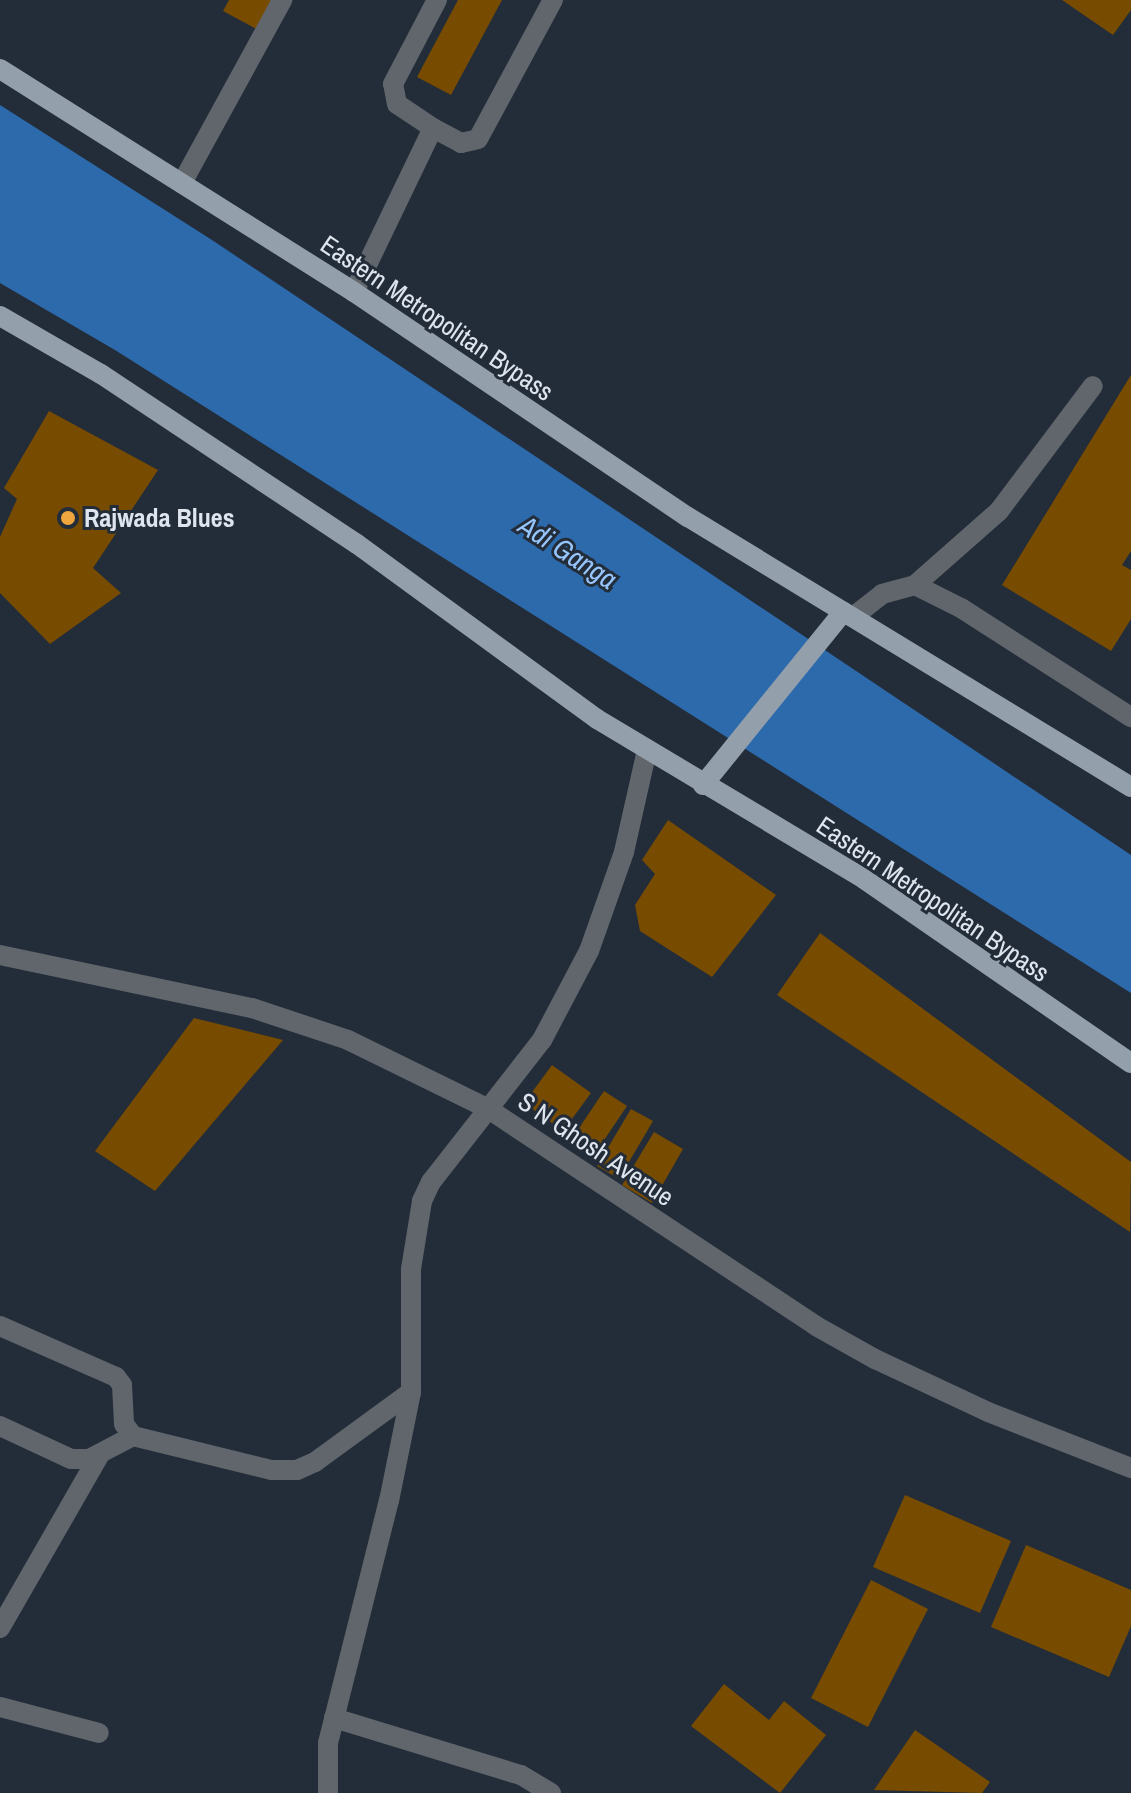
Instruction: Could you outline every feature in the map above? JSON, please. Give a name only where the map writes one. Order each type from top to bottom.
[{"type":"main road","name":"Eastern Metropolitan Bypass","points":[[0,69],[354,292],[688,517],[1131,787]]},
{"type":"main road","name":"Eastern Metropolitan Bypass","points":[[0,316],[44,337],[357,544],[509,659],[703,785],[864,879],[1131,1063]]},
{"type":"main road","points":[[703,785],[848,615]]},
{"type":"street","points":[[182,183],[282,0]]},
{"type":"street","points":[[437,0],[393,84],[397,104],[461,143],[478,139],[553,0]]},
{"type":"street","points":[[354,292],[433,128]]},
{"type":"street","points":[[848,615],[882,594],[915,585],[999,511],[1093,386]]},
{"type":"street","points":[[915,585],[961,608],[1131,717]]},
{"type":"street","points":[[328,1793],[326,1758],[334,1718],[389,1501],[411,1392],[411,1269],[422,1201],[431,1182],[542,1040],[589,951],[624,852],[647,750]]},
{"type":"street","name":"S N Ghosh Avenue","points":[[0,955],[297,1021],[348,1040],[487,1108],[851,1346],[988,1412],[1131,1468]]},
{"type":"street","points":[[0,1326],[116,1377],[122,1385],[123,1420],[133,1436],[271,1470],[297,1470],[315,1462],[411,1392]]},
{"type":"street","points":[[0,1426],[71,1459],[99,1456],[133,1436]]},
{"type":"street","points":[[0,1628],[99,1456]]},
{"type":"street","points":[[0,1707],[99,1733]]},
{"type":"street","points":[[334,1718],[521,1775],[551,1793]]},
{"type":"water","name":"Adi Ganga","points":[[0,105],[212,240],[1131,855],[1131,993],[115,350],[0,283]]},
{"type":"building","points":[[229,0],[277,0],[260,31],[223,11]]},
{"type":"building","points":[[458,0],[502,0],[451,95],[417,77]]},
{"type":"building","points":[[1062,0],[1131,0],[1131,10],[1113,35]]},
{"type":"building","points":[[1131,375],[1131,551],[1122,565],[1131,570],[1131,619],[1111,651],[1002,585]]},
{"type":"building","name":"Rajwada Blues","points":[[49,411],[158,470],[93,568],[121,593],[50,644],[0,593],[0,537],[17,499],[4,488]]},
{"type":"building","points":[[668,820],[776,895],[712,977],[640,931],[635,905],[655,874],[642,860]]},
{"type":"building","points":[[820,933],[1131,1162],[1130,1232],[777,995]]},
{"type":"building","points":[[194,1018],[283,1040],[155,1191],[95,1151]]},
{"type":"building","points":[[552,1065],[591,1093],[563,1131],[524,1103]]},
{"type":"building","points":[[604,1091],[627,1106],[594,1155],[571,1140]]},
{"type":"building","points":[[631,1109],[653,1121],[619,1179],[597,1166]]},
{"type":"building","points":[[654,1132],[683,1149],[652,1203],[622,1185]]},
{"type":"building","points":[[905,1495],[1011,1541],[980,1613],[873,1567]]},
{"type":"building","points":[[1026,1545],[1131,1590],[1131,1626],[1109,1677],[991,1627]]},
{"type":"building","points":[[871,1580],[928,1609],[868,1727],[811,1698]]},
{"type":"building","points":[[724,1684],[769,1720],[784,1701],[826,1735],[780,1793],[691,1726]]},
{"type":"building","points":[[915,1730],[990,1782],[982,1793],[874,1790]]},
{"type":"place","name":"Rajwada Blues","points":[[68,518]]}]
